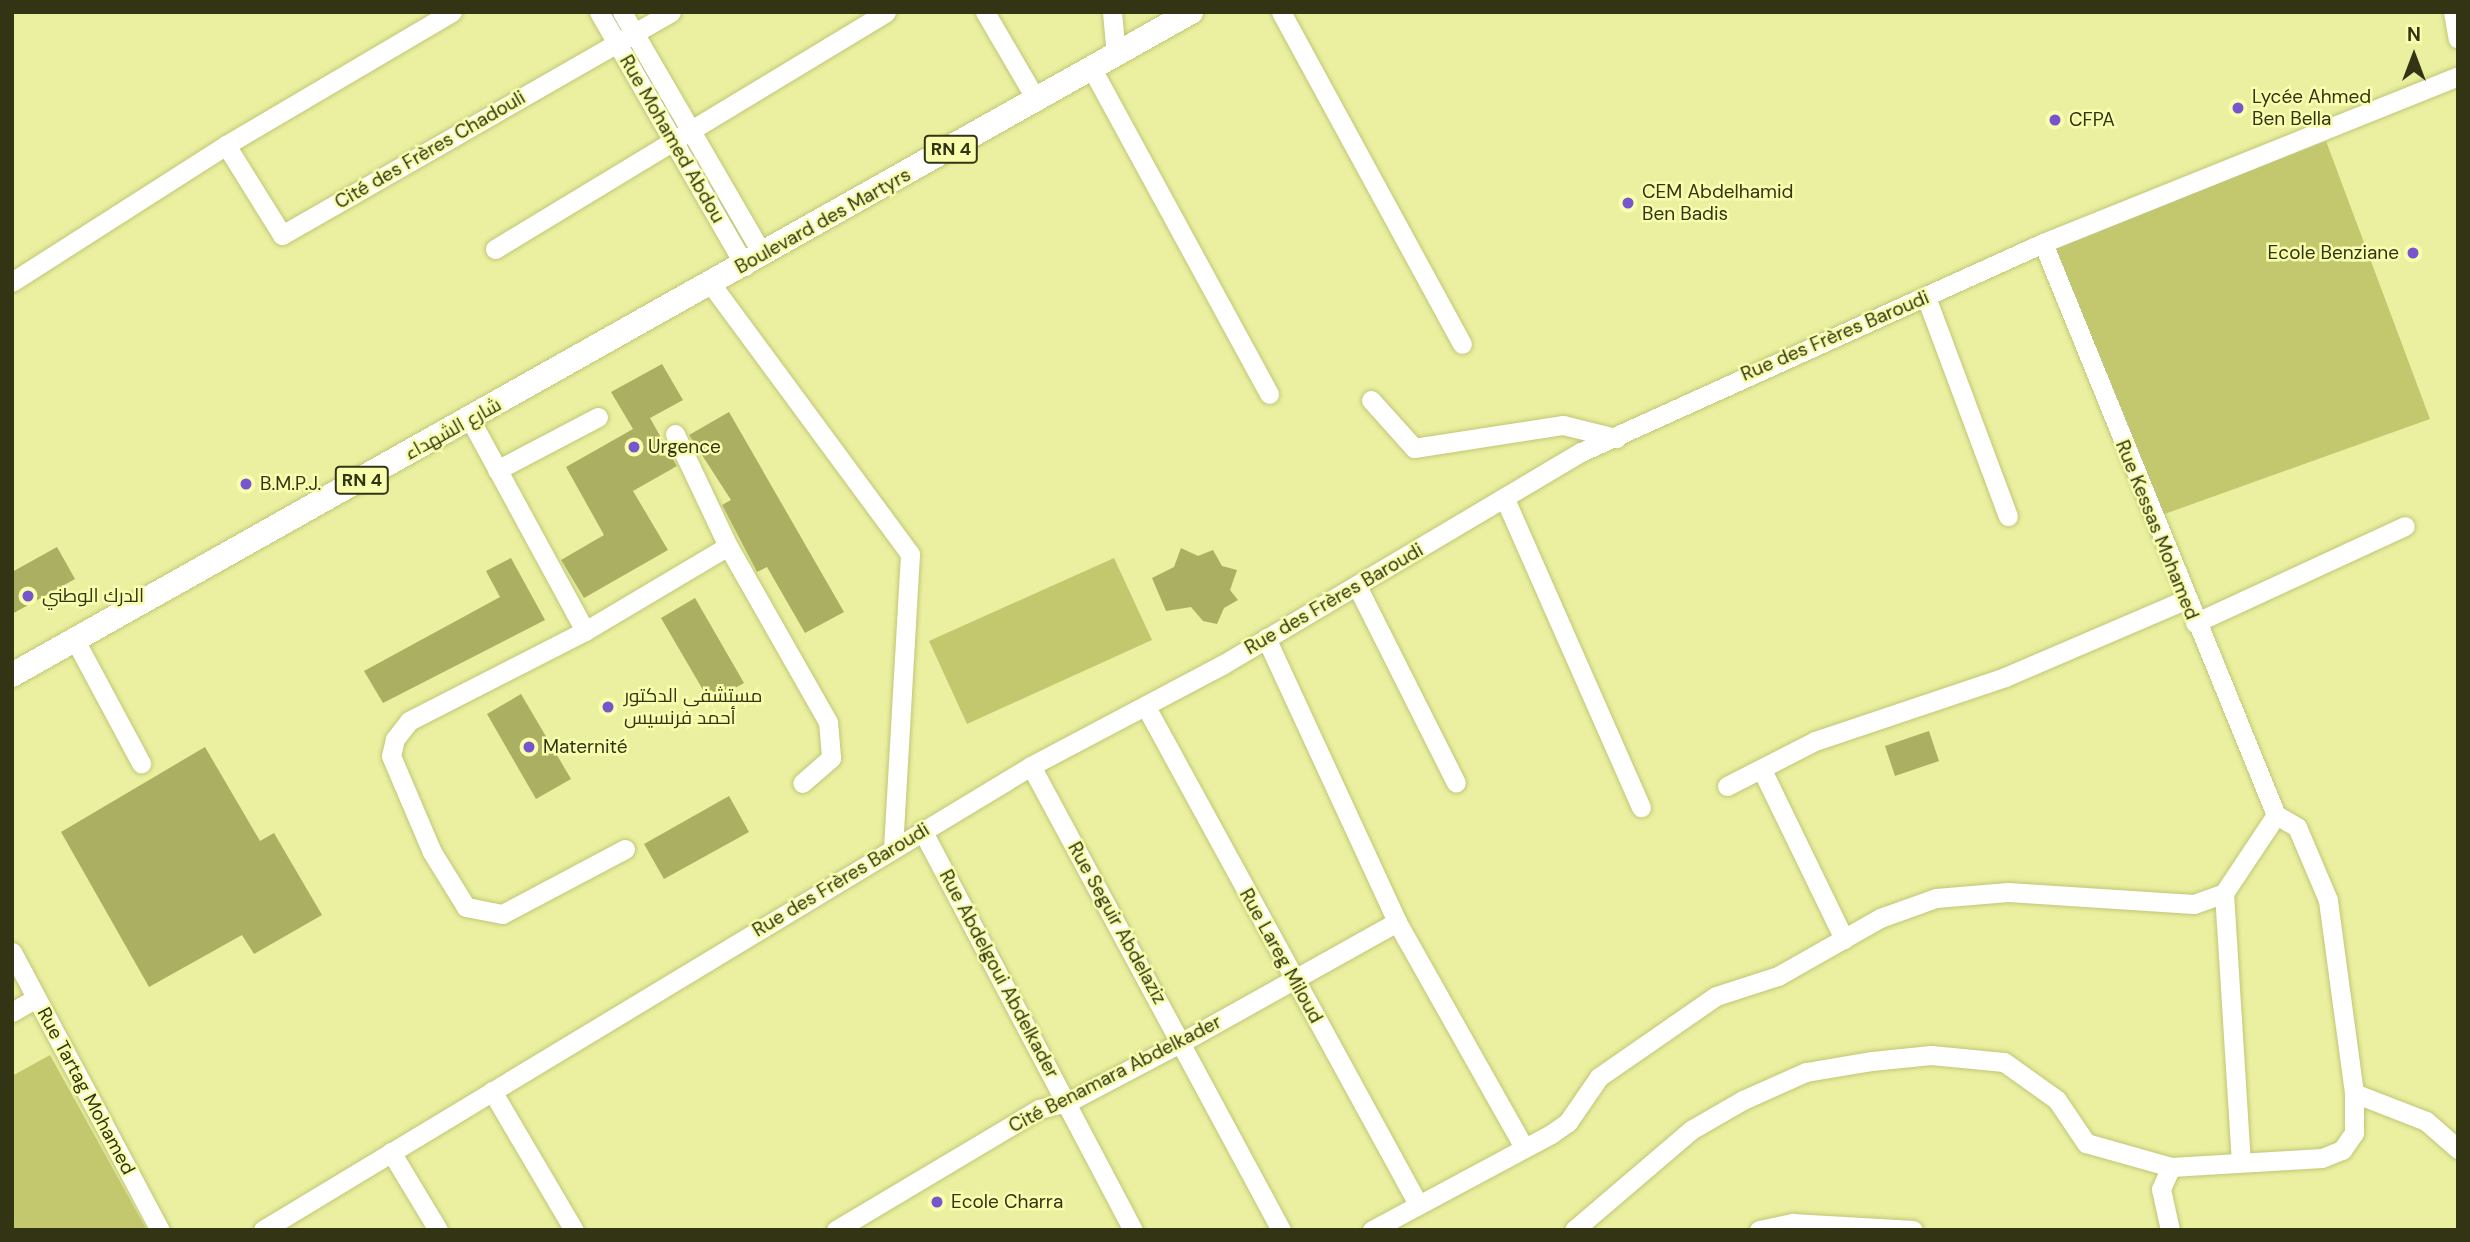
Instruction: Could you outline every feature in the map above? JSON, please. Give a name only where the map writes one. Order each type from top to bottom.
[{"type":"main road","name":"Boulevard des Martyrs","points":[[711,284],[1191,12]]},
{"type":"main road","name":"شارع الشهداء","points":[[12,675],[711,284]]},
{"type":"street","points":[[12,282],[226,145],[453,12]]},
{"type":"street","name":"Rue Mohamed Abdou","points":[[599,12],[674,144],[754,261]]},
{"type":"street","name":"Rue Mohamed Abdou","points":[[622,12],[687,128],[754,261]]},
{"type":"street","name":"Cité des Frères Chadouli","points":[[226,145],[282,235],[671,12]]},
{"type":"street","points":[[495,248],[674,144],[687,128],[886,12]]},
{"type":"street","points":[[985,12],[1037,101]]},
{"type":"street","points":[[1112,12],[1116,55]]},
{"type":"street","points":[[1280,12],[1461,344]]},
{"type":"street","points":[[2453,12],[2458,39]]},
{"type":"street","points":[[1092,69],[1269,394]]},
{"type":"street","name":"Rue des Frères Baroudi","points":[[263,1230],[1031,766],[1146,707],[1505,499],[1616,438],[2043,243],[2458,76]]},
{"type":"street","name":"Rue Kessas Mohamed","points":[[2043,243],[2185,600],[2276,815]]},
{"type":"street","points":[[711,284],[910,554],[893,848]]},
{"type":"street","points":[[1926,298],[2008,516]]},
{"type":"street","points":[[1371,400],[1414,448],[1563,425],[1616,438]]},
{"type":"street","points":[[497,470],[597,417]]},
{"type":"street","points":[[470,419],[585,631]]},
{"type":"street","points":[[676,434],[728,546],[828,722],[831,758],[802,783]]},
{"type":"street","points":[[1505,499],[1641,807]]},
{"type":"street","points":[[2195,623],[2405,526]]},
{"type":"street","points":[[625,849],[502,914],[466,907],[432,852],[391,756],[409,720],[585,631],[728,546]]},
{"type":"street","points":[[1357,586],[1456,783]]},
{"type":"street","points":[[1727,786],[1815,741],[2005,677],[2185,600]]},
{"type":"street","points":[[1266,638],[1397,922],[1524,1147]]},
{"type":"street","points":[[75,640],[141,763]]},
{"type":"street","name":"Rue Lareg Miloud","points":[[1146,707],[1418,1204]]},
{"type":"street","name":"Rue Seguir Abdelaziz","points":[[1031,766],[1281,1230]]},
{"type":"street","points":[[1762,770],[1844,939]]},
{"type":"street","points":[[1380,1228],[1418,1204],[1568,1122],[1599,1077],[1716,996],[1778,976],[1844,939],[1936,898],[2008,892],[2194,904],[2224,893],[2276,815],[2297,828],[2328,900],[2354,1093],[2354,1133],[2342,1150],[2322,1158],[2171,1167],[2086,1143],[2057,1100],[2004,1062],[1931,1055],[1872,1061],[1806,1072],[1743,1100],[1691,1130],[1574,1230]]},
{"type":"street","name":"Rue Abdelgoui Abdelkader","points":[[922,830],[1068,1102],[1133,1230]]},
{"type":"street","points":[[2224,893],[2241,1161]]},
{"type":"street","name":"Cité Benamara Abdelkader","points":[[836,1230],[1038,1110],[1068,1102],[1397,922]]},
{"type":"street","name":"Rue Tartag Mohamed","points":[[12,952],[160,1230]]},
{"type":"street","points":[[12,1012],[36,999]]},
{"type":"street","points":[[492,1091],[574,1230]]},
{"type":"street","points":[[2354,1093],[2426,1121],[2458,1149]]},
{"type":"street","points":[[391,1152],[438,1230]]},
{"type":"street","points":[[2169,1230],[2161,1189],[2171,1167]]},
{"type":"street","points":[[1759,1230],[1793,1223],[1913,1230]]},
{"type":"green space","points":[[2326,141],[2430,419],[2159,516],[2053,249]]},
{"type":"green space","points":[[1114,558],[1152,640],[967,724],[929,641]]},
{"type":"green space","points":[[50,1055],[147,1230],[12,1230],[12,1076]]},
{"type":"building","points":[[662,364],[683,400],[650,418],[677,466],[633,491],[668,550],[584,598],[561,560],[604,535],[566,467],[633,429],[611,392]]},
{"type":"building","points":[[729,412],[844,612],[805,633],[767,567],[757,572],[722,505],[731,500],[689,435]]},
{"type":"building","name":"الدرك الوطني","points":[[57,547],[75,579],[12,614],[12,572]]},
{"type":"building","points":[[1181,548],[1198,556],[1213,550],[1222,566],[1237,570],[1230,590],[1238,600],[1224,608],[1217,624],[1203,621],[1191,607],[1166,611],[1152,578],[1174,567]]},
{"type":"building","points":[[511,558],[545,620],[383,703],[364,671],[500,597],[486,571]]},
{"type":"building","points":[[695,598],[744,683],[710,702],[661,618]]},
{"type":"building","name":"Maternité","points":[[521,694],[571,779],[536,799],[487,714]]},
{"type":"building","points":[[1929,731],[1939,761],[1895,776],[1885,746]]},
{"type":"building","points":[[205,747],[260,841],[274,833],[322,915],[254,954],[242,935],[149,987],[61,832]]},
{"type":"building","points":[[729,796],[749,832],[664,879],[644,844]]},
{"type":"place","name":"Lycée Ahmed Ben Bella","points":[[2238,108]]},
{"type":"place","name":"CFPA","points":[[2055,120]]},
{"type":"place","name":"CEM Abdelhamid Ben Badis","points":[[1628,203]]},
{"type":"place","name":"Ecole Benziane","points":[[2413,253]]},
{"type":"place","name":"Urgence","points":[[634,447]]},
{"type":"place","name":"B.M.P.J.","points":[[246,484]]},
{"type":"place","name":"الدرك الوطني","points":[[28,596]]},
{"type":"place","name":"مستشفى الدكتور أحمد فرنسيس","points":[[608,707]]},
{"type":"place","name":"Maternité","points":[[529,747]]},
{"type":"place","name":"Ecole Charra","points":[[937,1202]]}]
